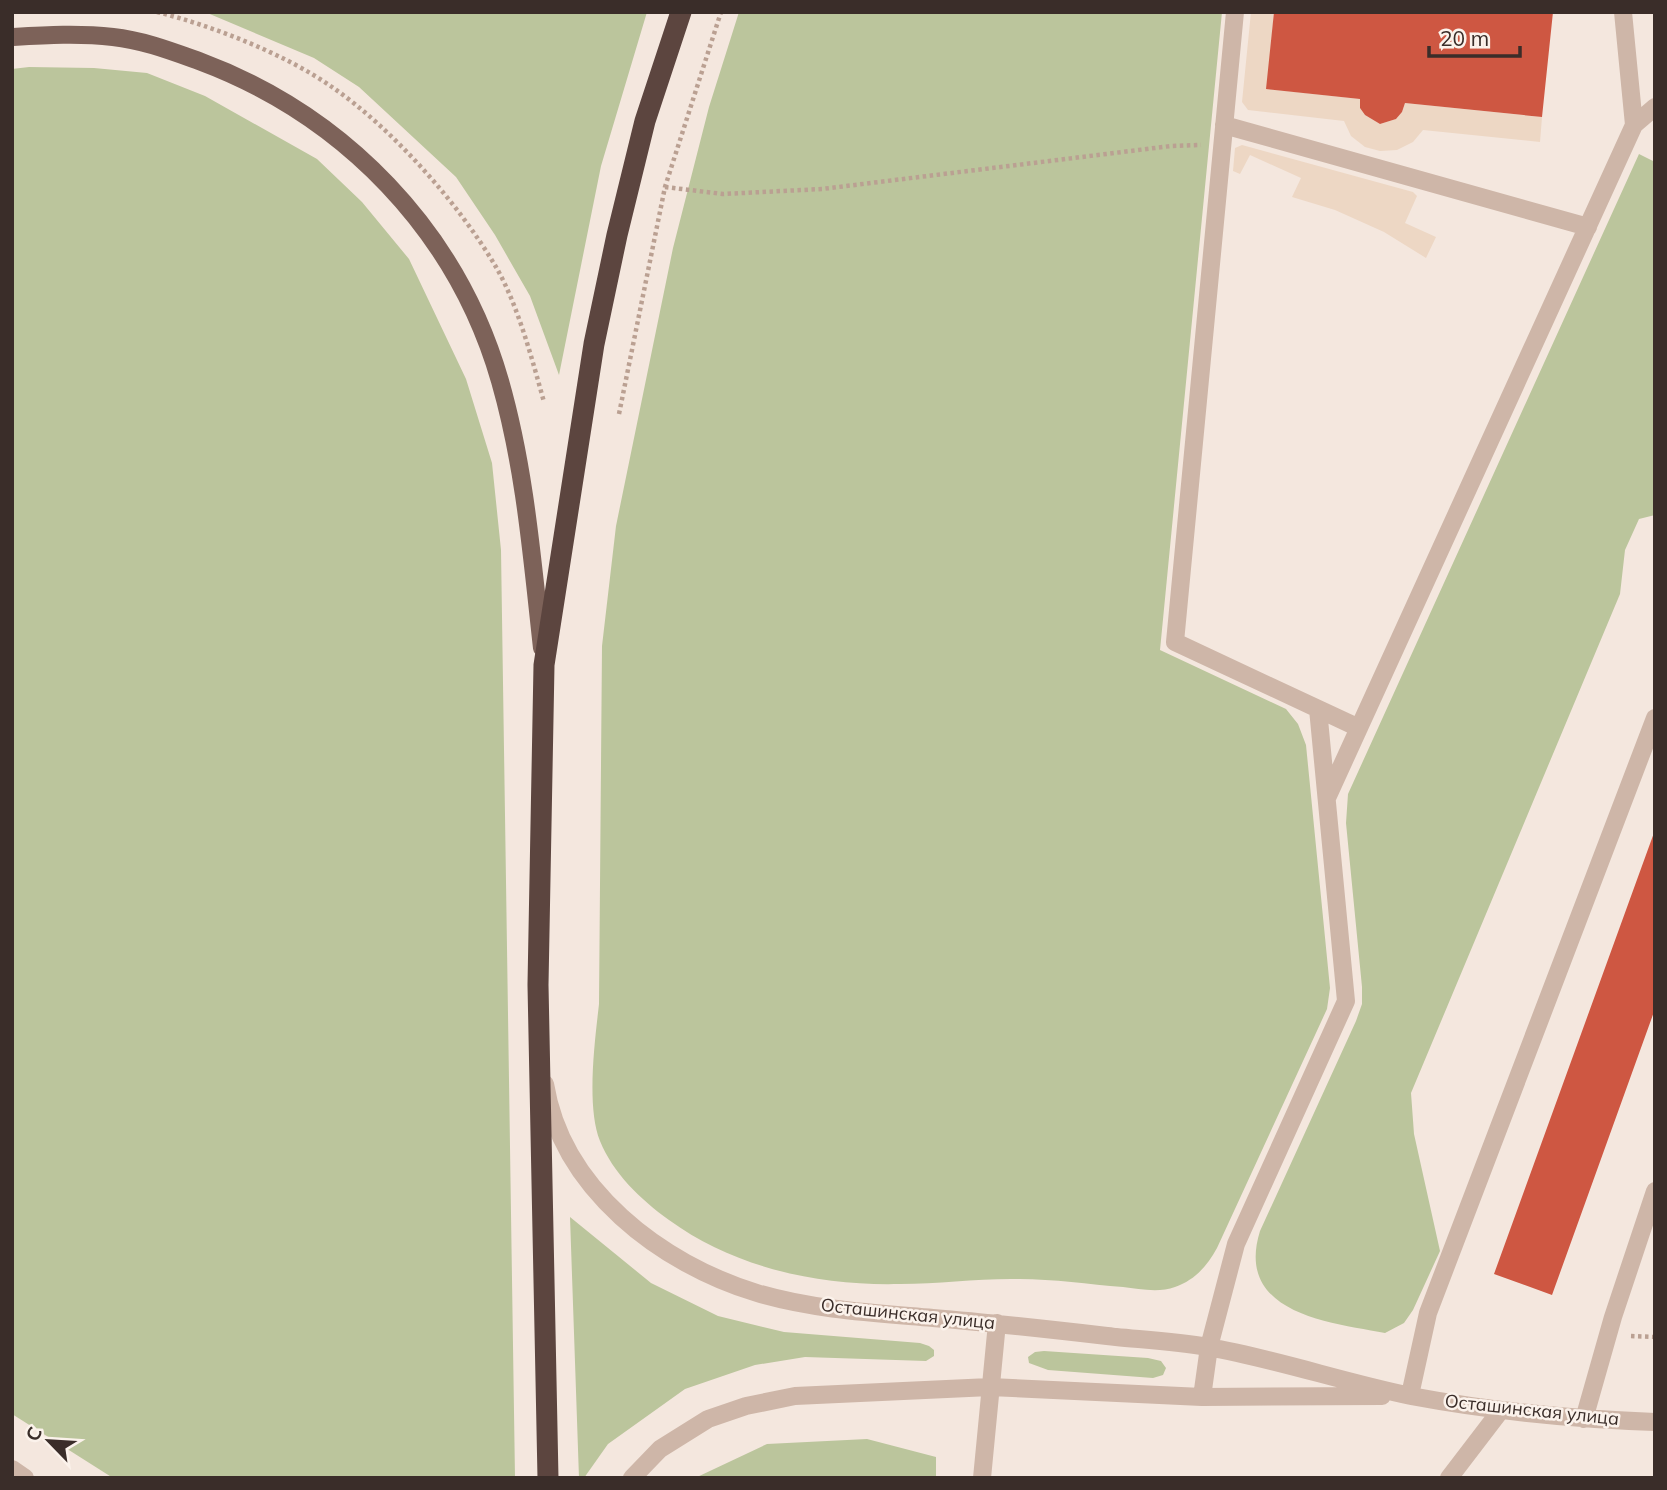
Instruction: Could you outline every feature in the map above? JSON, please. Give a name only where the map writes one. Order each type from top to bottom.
[{"type":"highway","points":[[548,1478],[539,1041],[544,665],[594,344],[617,234],[645,121],[681,12]]},
{"type":"main road","points":[[12,37],[60,34],[115,37],[163,48],[224,71],[276,95],[328,130],[372,167],[412,212],[447,261],[476,316],[499,379],[515,442],[528,522],[544,665]]},
{"type":"street","points":[[1235,12],[1175,642],[1359,728]]},
{"type":"street","points":[[1623,12],[1634,125]]},
{"type":"street","points":[[1327,798],[1634,125],[1655,107]]},
{"type":"street","points":[[1224,125],[1588,227]]},
{"type":"street","points":[[1202,1397],[1209,1347],[1236,1244],[1346,1001],[1318,709]]},
{"type":"street","points":[[1410,1395],[1428,1312],[1655,718]]},
{"type":"street","name":"Осташинская улица","points":[[539,1041],[545,1089],[554,1118],[586,1179],[611,1207],[660,1248],[688,1265],[758,1293],[859,1311],[997,1323],[1209,1347],[1410,1395],[1501,1410],[1584,1419],[1655,1422]]},
{"type":"street","points":[[1584,1419],[1610,1326],[1649,1228],[1655,1191]]},
{"type":"street","points":[[982,1478],[997,1323]]},
{"type":"street","name":"Осташинская улица","points":[[632,1478],[660,1449],[708,1419],[746,1406],[795,1396],[990,1387],[1202,1397],[1410,1395]]},
{"type":"street","points":[[1449,1478],[1501,1410]]},
{"type":"street","points":[[12,1469],[25,1478]]},
{"type":"path","points":[[619,414],[665,187],[721,12]]},
{"type":"path","points":[[665,187],[723,194],[822,189],[1171,146],[1222,144]]},
{"type":"green space","points":[[205,12],[647,12],[601,166],[559,375],[530,296],[495,235],[456,177],[359,87],[314,58]]},
{"type":"green space","points":[[739,12],[1222,12],[1160,650],[1286,709],[1298,724],[1306,745],[1330,988],[1327,1009],[1217,1248],[1200,1272],[1175,1287],[1149,1290],[1025,1279],[870,1284],[839,1282],[779,1271],[722,1251],[669,1220],[628,1185],[612,1164],[600,1141],[592,1092],[599,1004],[602,646],[616,526],[673,248],[709,107]]},
{"type":"green space","points":[[94,68],[147,73],[205,96],[317,159],[362,202],[409,259],[466,379],[492,463],[501,550],[515,1478],[113,1478],[12,1414],[12,69]]},
{"type":"green space","points":[[1639,154],[1655,162],[1655,515],[1639,519],[1625,550],[1620,594],[1411,1093],[1414,1134],[1440,1251],[1413,1310],[1404,1323],[1385,1333],[1339,1325],[1293,1309],[1274,1297],[1261,1281],[1256,1259],[1260,1231],[1362,1004],[1346,823],[1348,794]]},
{"type":"green space","points":[[570,1217],[651,1283],[718,1316],[784,1332],[920,1343],[934,1350],[934,1356],[926,1361],[805,1357],[755,1365],[685,1389],[608,1444],[584,1478],[579,1478]]},
{"type":"green space","points":[[1035,1352],[1148,1358],[1161,1361],[1166,1368],[1163,1375],[1153,1378],[1048,1370],[1029,1363],[1028,1357]]},
{"type":"green space","points":[[867,1439],[936,1457],[936,1478],[695,1478],[767,1444]]},
{"type":"shaded area","points":[[1251,12],[1274,12],[1267,89],[1360,99],[1360,108],[1365,115],[1380,124],[1396,119],[1405,103],[1542,117],[1540,142],[1423,130],[1413,142],[1397,150],[1380,151],[1365,147],[1351,136],[1344,121],[1248,110],[1242,102]]},
{"type":"shaded area","points":[[1242,145],[1413,192],[1417,196],[1405,223],[1436,237],[1426,258],[1384,232],[1335,210],[1292,197],[1301,178],[1250,155],[1240,174],[1233,171],[1235,148]]},
{"type":"building","points":[[1274,12],[1553,12],[1542,117],[1405,103],[1396,119],[1380,124],[1365,115],[1360,108],[1360,99],[1266,89]]},
{"type":"building","points":[[1655,830],[1655,1009],[1552,1295],[1494,1274]]}]
